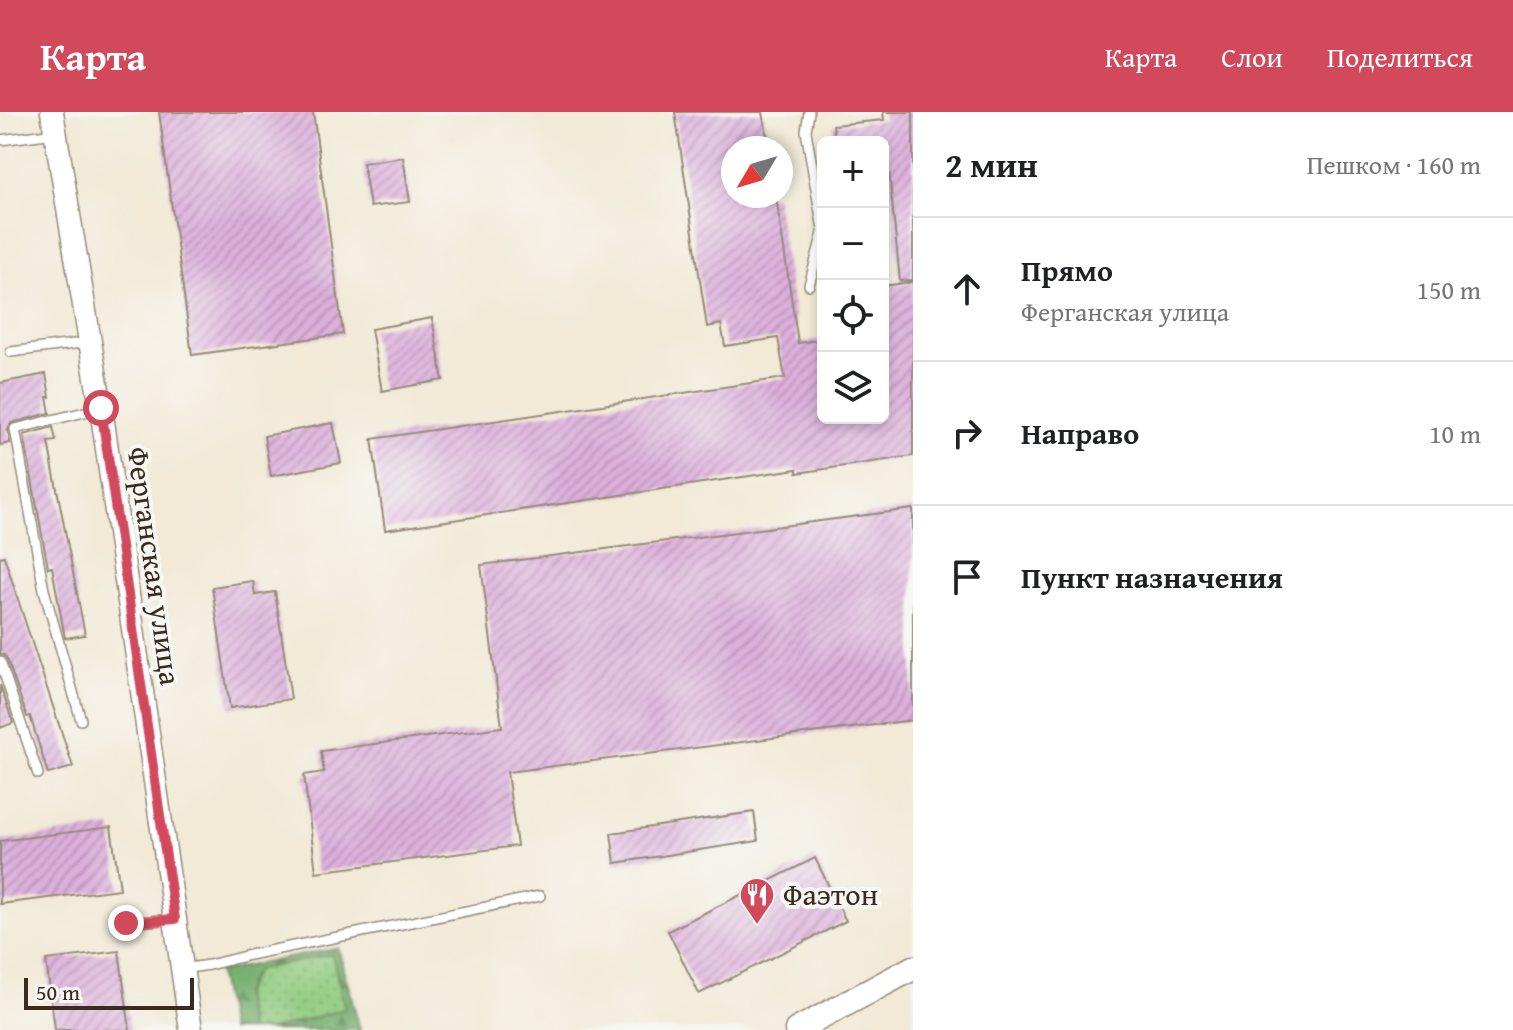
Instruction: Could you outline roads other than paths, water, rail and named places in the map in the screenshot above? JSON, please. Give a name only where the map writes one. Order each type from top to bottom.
[{"type":"main road","points":[[797,1030],[913,968]]},
{"type":"street","name":"Ферганская улица","points":[[54,123],[101,408],[191,1030]]},
{"type":"lane","points":[[809,112],[806,131],[819,208]]},
{"type":"lane","points":[[0,140],[54,123]]},
{"type":"lane","points":[[809,285],[817,255]]},
{"type":"lane","points":[[11,352],[90,342]]},
{"type":"lane","points":[[81,720],[44,590],[15,429],[101,408]]},
{"type":"lane","points":[[0,661],[38,774]]},
{"type":"lane","points":[[182,969],[540,896]]},
{"type":"lane","points":[[126,923],[175,919]]},
{"type":"place","name":"Фаэтон","points":[[757,926]]}]
